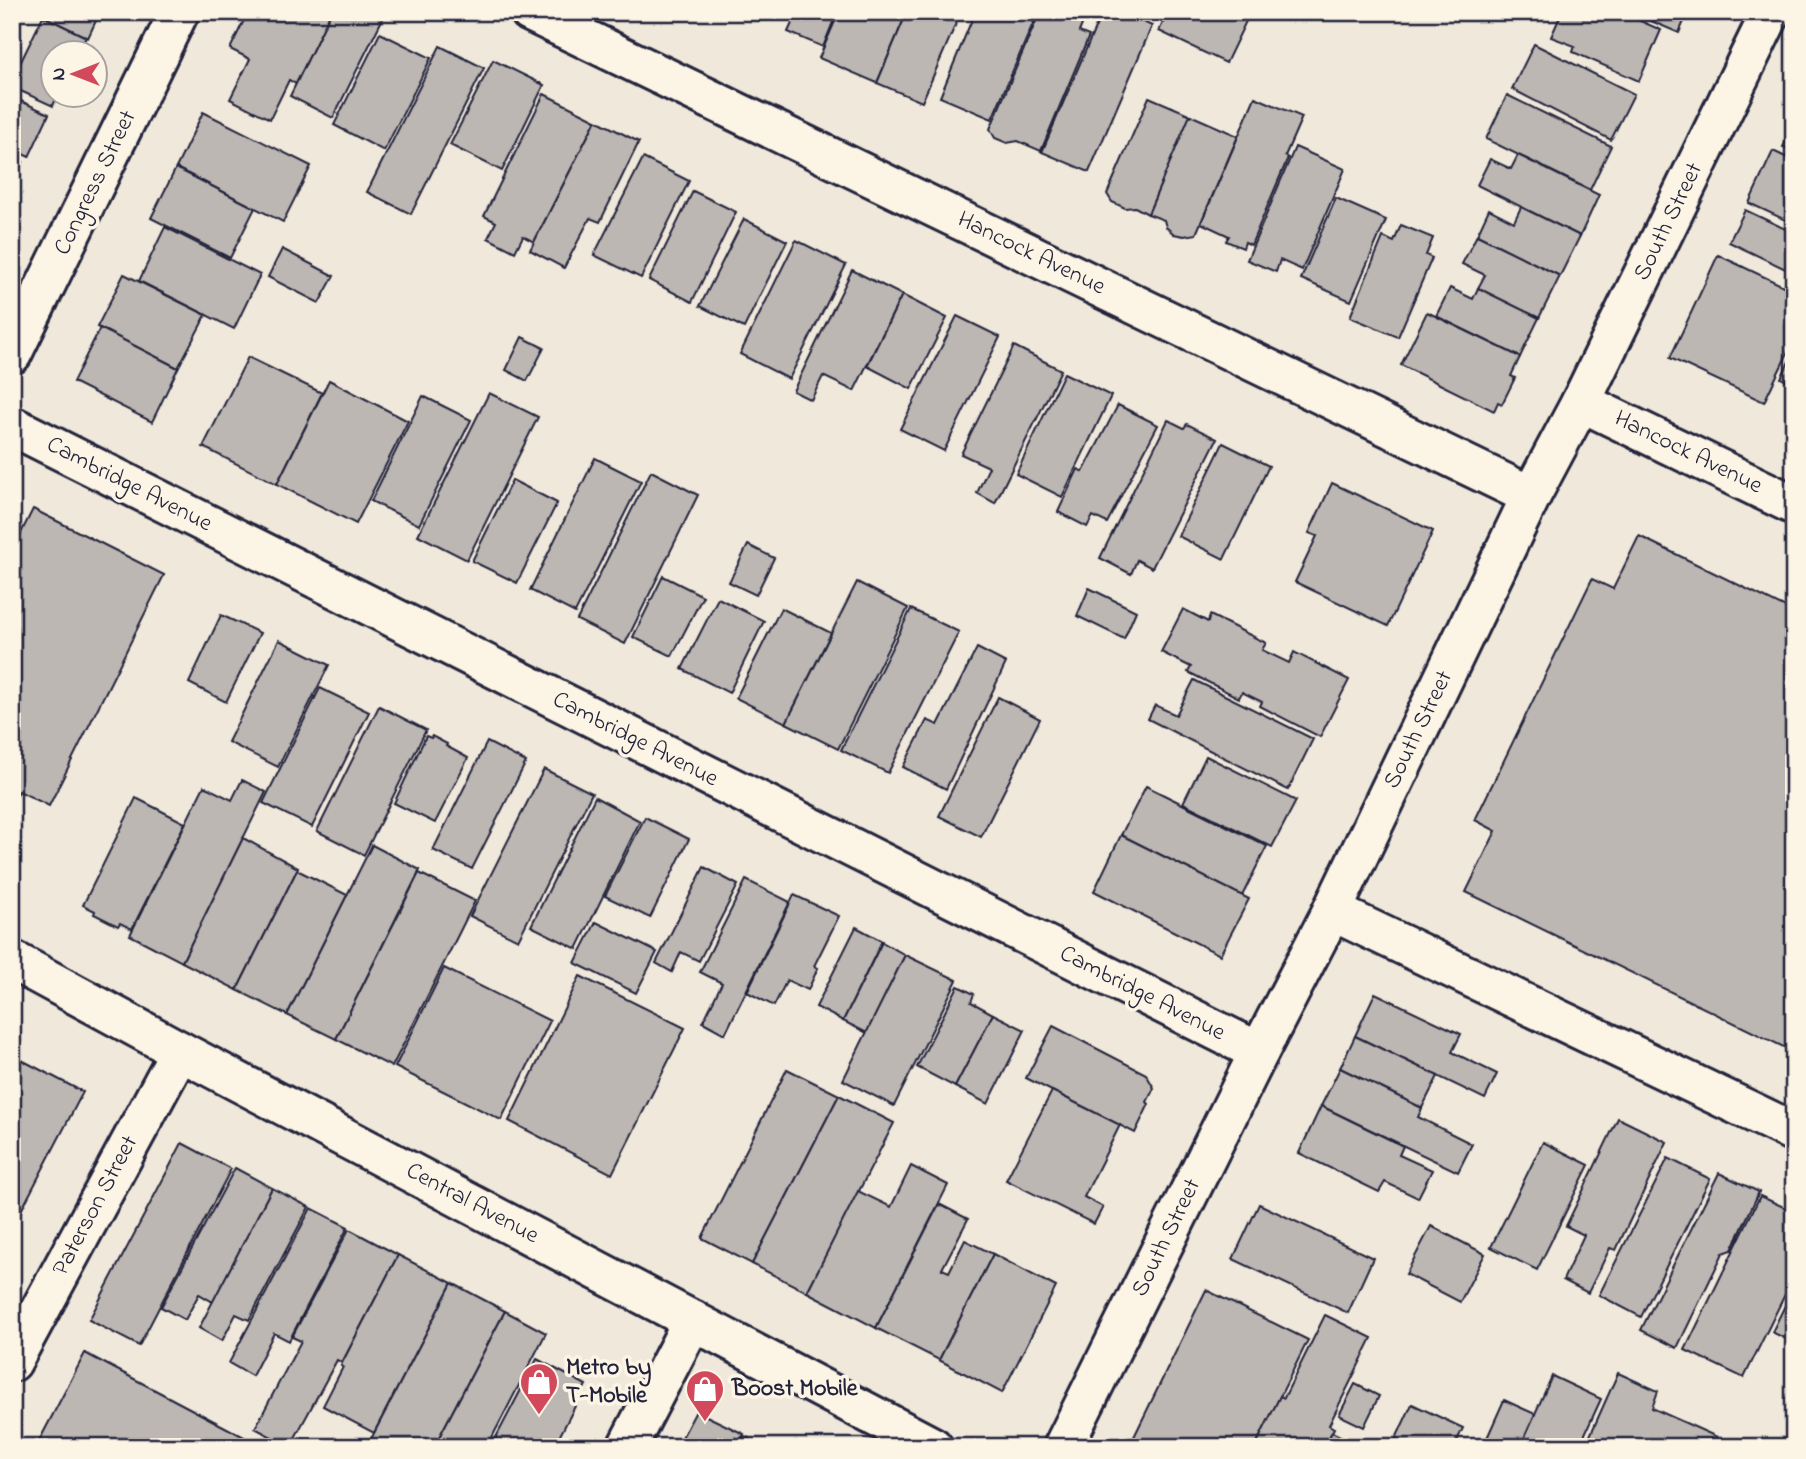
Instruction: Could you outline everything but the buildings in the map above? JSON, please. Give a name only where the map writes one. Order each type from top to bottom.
[{"type":"street","name":"Congress Street","points":[[12,354],[179,12]]},
{"type":"street","name":"Hancock Avenue","points":[[530,12],[1531,496]]},
{"type":"street","name":"South Street","points":[[1063,1447],[1332,911],[1531,496],[1581,402],[1771,12]]},
{"type":"street","name":"Hancock Avenue","points":[[1581,402],[1794,505]]},
{"type":"street","name":"Cambridge Avenue","points":[[12,426],[1259,1052]]},
{"type":"street","points":[[1332,911],[1794,1132]]},
{"type":"street","name":"Central Avenue","points":[[12,960],[933,1447]]},
{"type":"street","name":"Paterson Street","points":[[12,1362],[180,1051]]},
{"type":"street","points":[[627,1447],[693,1320]]},
{"type":"place","name":"Metro by T-Mobile","points":[[539,1416]]},
{"type":"place","name":"Boost Mobile","points":[[705,1423]]}]
